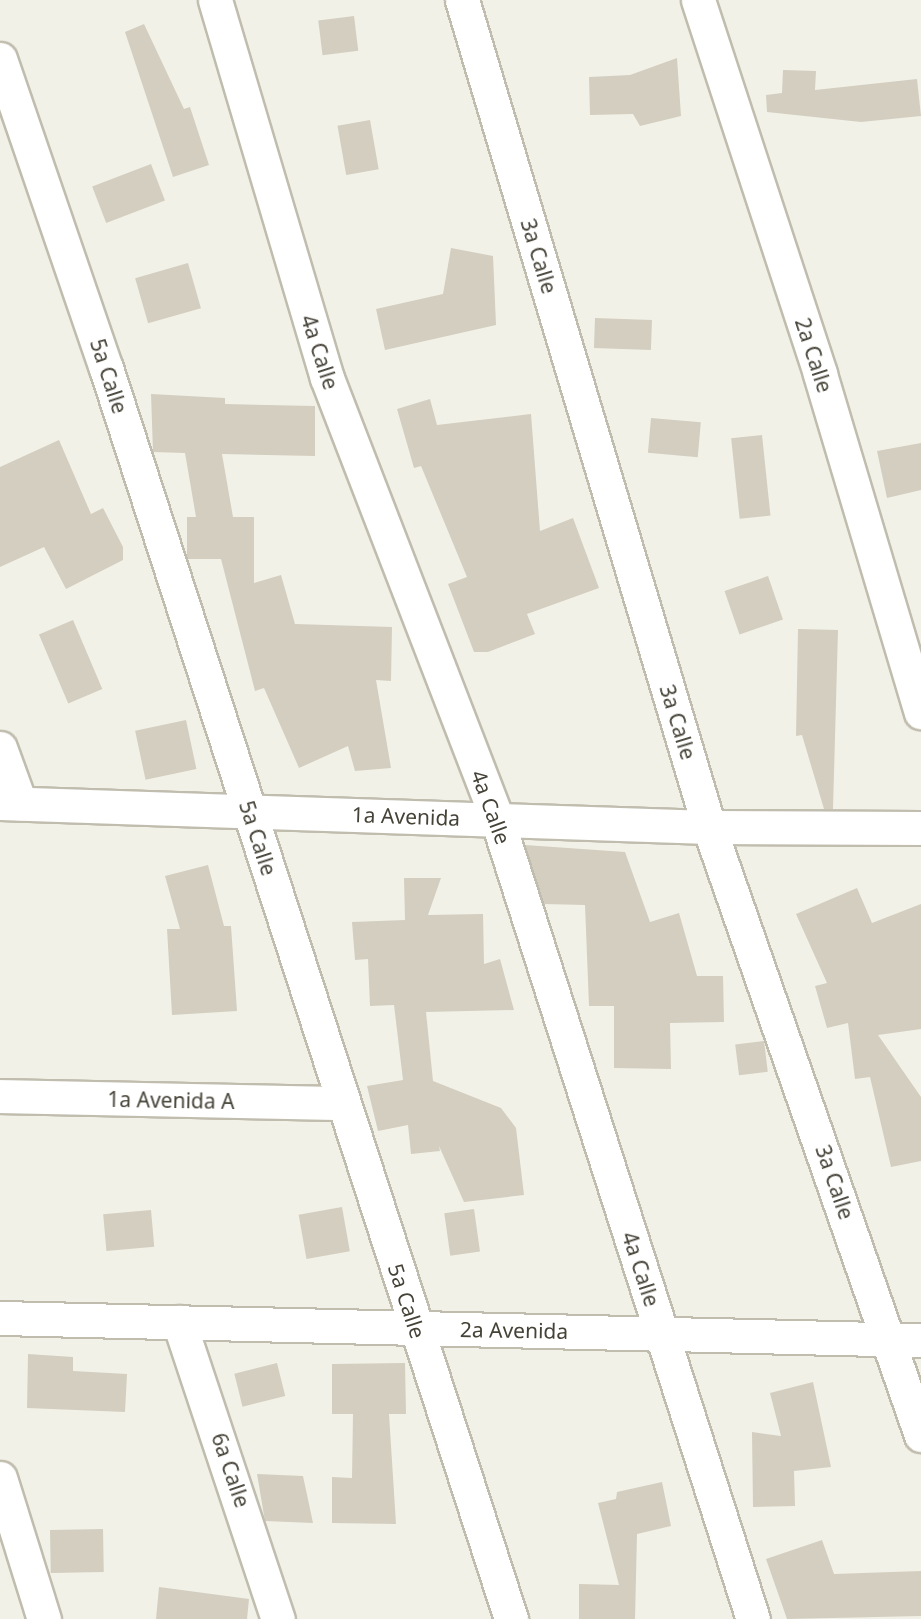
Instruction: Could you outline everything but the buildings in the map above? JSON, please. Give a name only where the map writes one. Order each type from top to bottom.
[{"type":"street","name":"4a Calle","points":[[215,0],[327,378],[497,819],[753,1619]]},
{"type":"street","name":"3a Calle","points":[[462,0],[709,826],[906,1340],[921,1435]]},
{"type":"street","name":"2a Calle","points":[[698,0],[820,374],[921,712]]},
{"type":"street","name":"5a Calle","points":[[0,59],[249,811],[511,1619]]},
{"type":"street","points":[[0,748],[10,803]]},
{"type":"street","name":"1a Avenida","points":[[10,803],[709,826],[921,828]]},
{"type":"street","name":"1a Avenida A","points":[[0,1096],[343,1103]]},
{"type":"street","name":"2a Avenida","points":[[0,1318],[906,1340]]},
{"type":"street","name":"6a Calle","points":[[179,1322],[278,1619]]},
{"type":"street","points":[[0,1478],[44,1619]]}]
